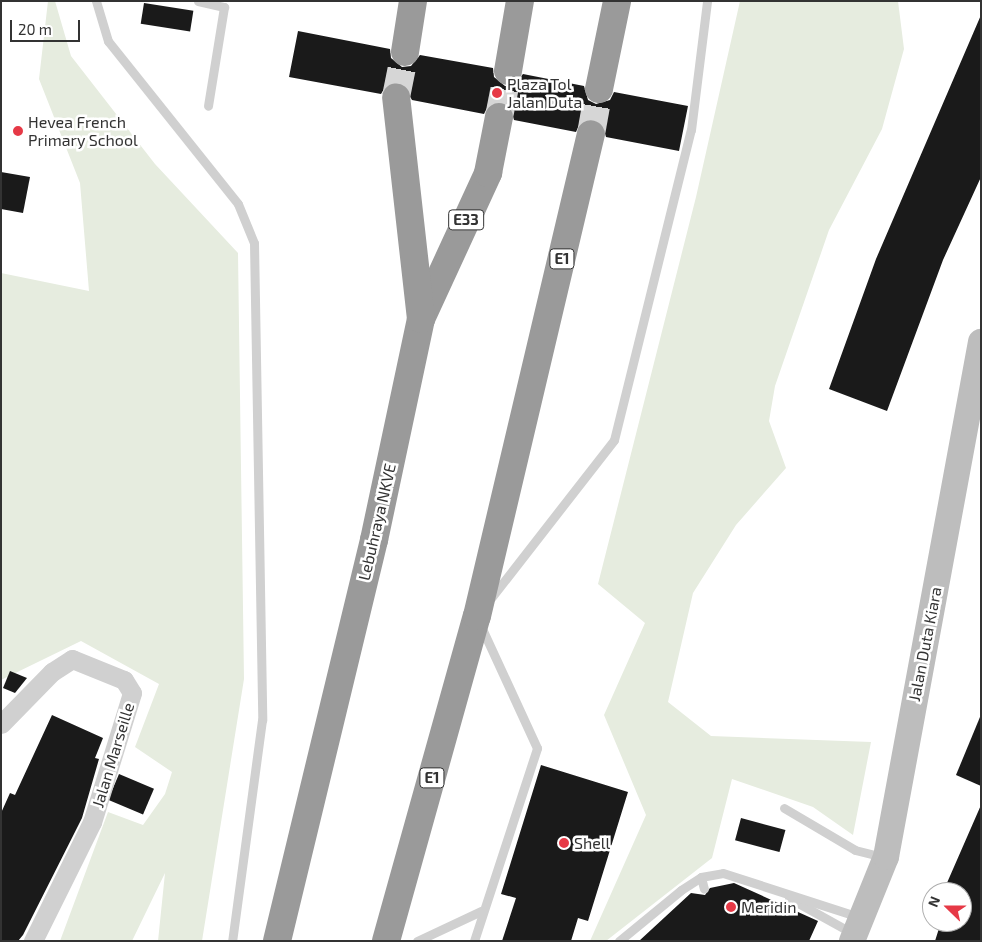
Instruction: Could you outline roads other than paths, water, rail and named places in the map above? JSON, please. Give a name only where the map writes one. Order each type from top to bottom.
[{"type":"highway","points":[[405,52],[413,1]]},
{"type":"highway","points":[[508,71],[520,1]]},
{"type":"highway","points":[[600,89],[617,1]]},
{"type":"highway","name":"Lebuhraya NKVE","points":[[277,941],[374,540],[421,319],[396,97]]},
{"type":"highway","name":"E33","points":[[421,319],[488,172],[499,117]]},
{"type":"highway","name":"E1","points":[[386,941],[477,616],[591,134]]},
{"type":"main road","name":"Jalan Duta Kiara","points":[[856,931],[886,857],[981,342]]},
{"type":"street","name":"Jalan Marseille","points":[[1,724],[52,672],[72,659],[124,680],[132,693],[92,822],[33,941]]},
{"type":"lane","points":[[96,1],[108,41],[238,204],[254,243],[262,720],[232,941]]},
{"type":"lane","points":[[198,1],[224,7],[208,106]]},
{"type":"lane","points":[[474,941],[481,911],[537,748],[477,616],[614,440],[691,130],[707,1]]},
{"type":"lane","points":[[784,808],[856,850],[886,857]]},
{"type":"lane","points":[[619,941],[701,877],[723,873],[782,893],[856,931]]},
{"type":"lane","points":[[701,877],[704,889]]},
{"type":"lane","points":[[782,893],[856,931]]},
{"type":"lane","points":[[417,941],[481,911]]},
{"type":"tunnel","points":[[396,97],[405,52]]},
{"type":"tunnel","points":[[499,117],[508,71]]},
{"type":"tunnel","points":[[591,134],[599,89]]},
{"type":"place","name":"Plaza Tol Jalan Duta","points":[[497,93]]},
{"type":"place","name":"Hevea French Primary School","points":[[18,131]]},
{"type":"place","name":"Shell","points":[[564,843]]},
{"type":"place","name":"Meridin","points":[[731,907]]}]
